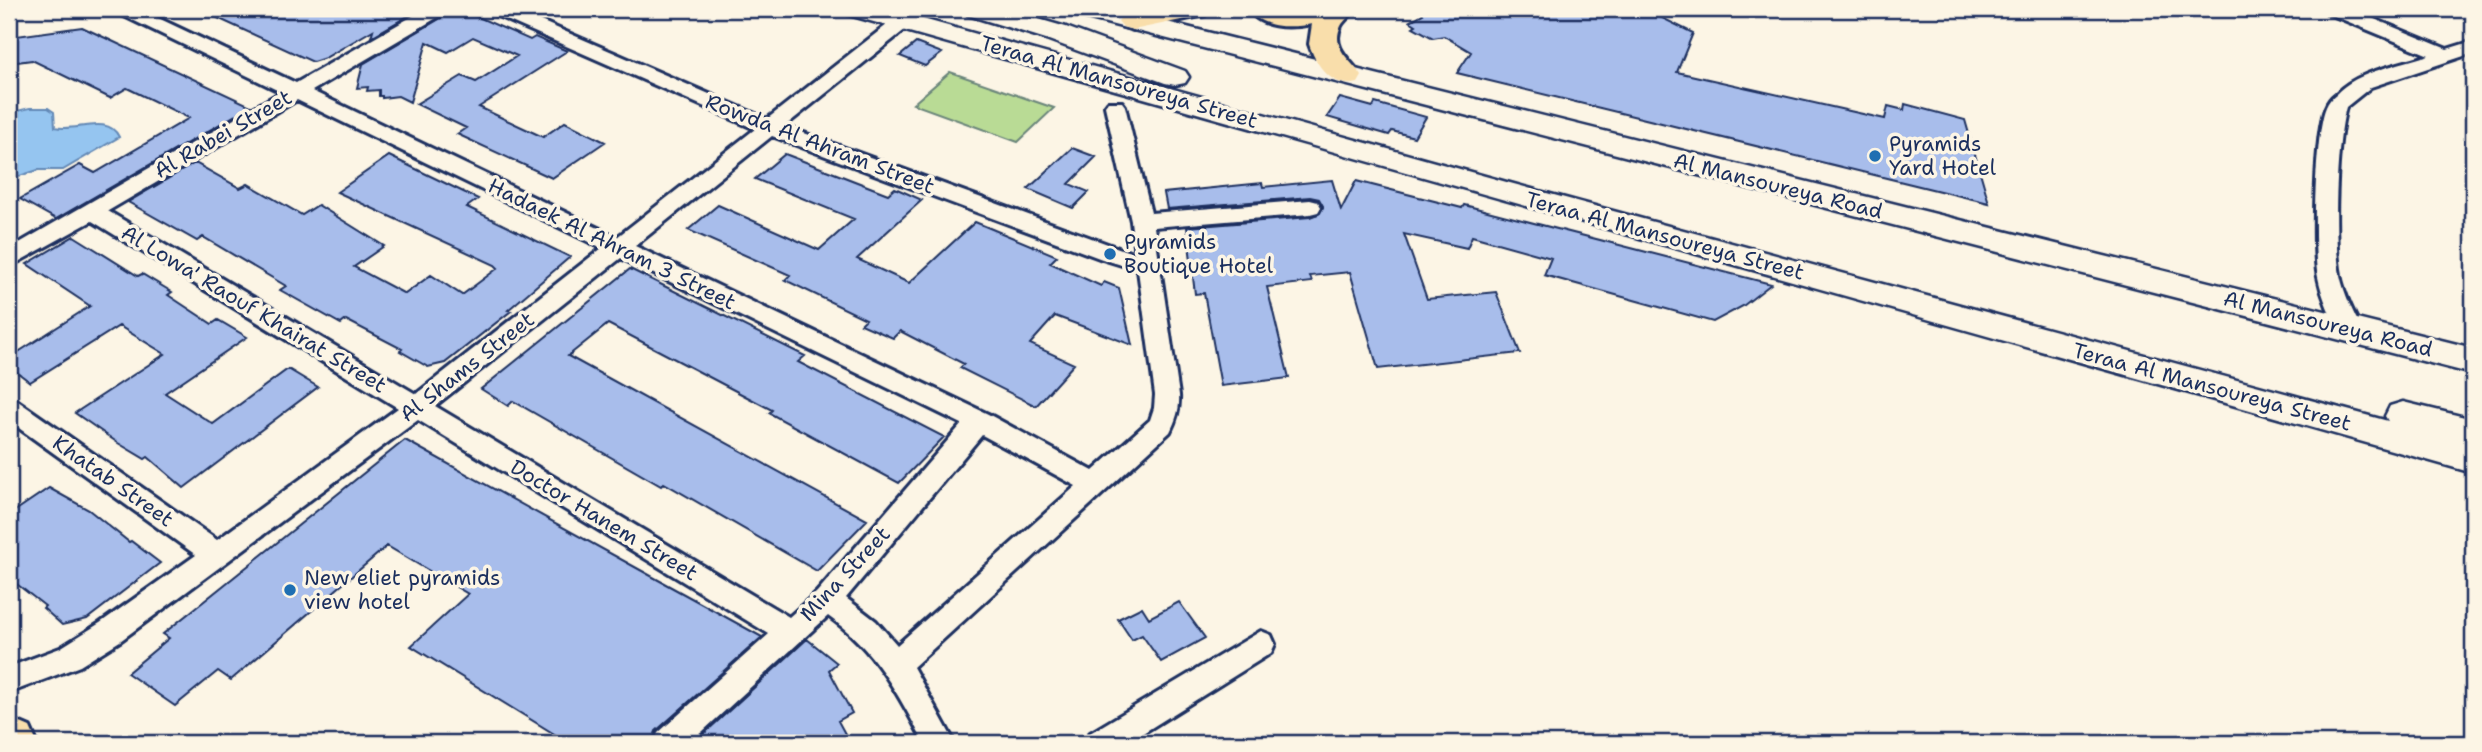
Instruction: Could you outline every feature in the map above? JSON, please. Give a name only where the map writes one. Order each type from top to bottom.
[{"type":"main road","name":"Teraa Al Mansoureya Street","points":[[858,9],[2473,459]]},
{"type":"main road","points":[[977,9],[1103,49],[1293,121],[1337,144]]},
{"type":"main road","points":[[1103,12],[1195,9]]},
{"type":"main road","points":[[1263,9],[1273,16],[1286,18],[1339,10]]},
{"type":"main road","points":[[1339,10],[1328,21],[1323,32],[1323,43],[1335,66],[1348,76]]},
{"type":"main road","name":"Al Mansoureya Road","points":[[1103,12],[2473,361]]},
{"type":"main road","points":[[2350,330],[2404,362],[2473,384]]},
{"type":"main road","points":[[2260,401],[2334,404],[2473,433]]},
{"type":"street","name":"Hadaek Al Ahram 3 Street","points":[[125,9],[979,421],[1096,485]]},
{"type":"street","name":"Al Rabei Street","points":[[9,259],[438,9]]},
{"type":"street","name":"Rowda Al Ahram Street","points":[[498,9],[770,128],[1110,254],[1147,265]]},
{"type":"street","points":[[2334,9],[2446,56]]},
{"type":"street","name":"Al Shams Street","points":[[9,680],[70,657],[110,632],[217,555],[417,407],[904,21]]},
{"type":"street","points":[[2350,330],[2335,297],[2328,266],[2332,118],[2342,98],[2364,83],[2473,47]]},
{"type":"street","points":[[896,664],[1151,436],[1160,425],[1167,408],[1142,221],[1115,106]]},
{"type":"street","points":[[1142,221],[1310,207]]},
{"type":"street","name":"Al Lowa' Raouf Khairat Street","points":[[92,211],[417,407]]},
{"type":"street","name":"Doctor Hanem Street","points":[[417,407],[790,632]]},
{"type":"street","name":"Khatab Street","points":[[9,408],[217,555]]},
{"type":"street","name":"Mina Street","points":[[668,743],[827,600],[979,421]]},
{"type":"street","points":[[827,600],[866,627],[896,664],[940,743]]},
{"type":"street","points":[[1101,743],[1261,644]]},
{"type":"green space","points":[[950,72],[1054,108],[1018,142],[913,104]]},
{"type":"water","points":[[30,108],[48,108],[54,112],[55,127],[107,126],[119,137],[63,170],[38,170],[19,176],[14,186],[9,189],[9,113]]},
{"type":"building","points":[[198,9],[420,9],[371,37],[373,30],[325,58],[313,62]]},
{"type":"building","points":[[450,9],[460,9],[530,40],[535,37],[567,51],[479,107],[543,137],[565,122],[605,142],[552,178],[457,134],[466,128],[416,104],[462,76],[476,82],[517,56],[473,37],[448,52],[427,42],[410,102],[398,96],[382,98],[379,96],[379,90],[367,91],[368,87],[357,88],[363,64],[446,15]]},
{"type":"building","points":[[1419,9],[1644,9],[1693,33],[1677,72],[1885,119],[1888,106],[1904,110],[1905,104],[1965,120],[1989,203],[1457,73],[1471,52],[1444,36],[1433,38],[1413,27],[1416,25],[1410,21],[1423,14]]},
{"type":"building","points":[[82,27],[251,106],[56,219],[20,199],[80,165],[95,173],[189,118],[127,88],[110,98],[32,60],[9,63],[9,37]]},
{"type":"building","points":[[916,43],[942,53],[925,66],[900,56]]},
{"type":"building","points":[[1340,98],[1373,107],[1375,103],[1426,117],[1414,137],[1392,131],[1389,135],[1327,117]]},
{"type":"building","points":[[1072,148],[1096,157],[1069,184],[1089,192],[1073,208],[1028,189]]},
{"type":"building","points":[[785,154],[888,194],[895,188],[922,200],[857,259],[909,283],[975,222],[1057,256],[1050,263],[1101,286],[1104,282],[1119,288],[1132,345],[1055,316],[1030,344],[1074,364],[1036,406],[960,368],[964,364],[900,331],[893,338],[861,324],[866,319],[785,280],[790,275],[688,230],[718,205],[819,250],[854,219],[755,179]]},
{"type":"building","points":[[389,156],[478,199],[467,207],[570,257],[508,310],[511,311],[445,363],[428,367],[400,351],[402,349],[346,320],[341,324],[280,290],[286,286],[203,237],[197,241],[128,202],[195,163],[240,188],[248,184],[302,215],[318,205],[384,246],[354,267],[405,294],[431,275],[462,295],[498,268],[337,192]]},
{"type":"building","points":[[1332,180],[1341,210],[1356,181],[1462,208],[1464,205],[1771,284],[1743,306],[1713,322],[1544,275],[1551,258],[1472,236],[1467,248],[1404,234],[1427,299],[1496,292],[1520,353],[1378,369],[1350,272],[1310,276],[1312,282],[1267,287],[1289,378],[1221,386],[1204,293],[1195,294],[1187,227],[1310,217],[1320,213],[1323,206],[1319,199],[1310,197],[1167,209],[1164,193],[1262,183],[1263,187]]},
{"type":"building","points":[[74,236],[138,276],[142,274],[172,292],[168,295],[212,324],[218,320],[247,337],[165,393],[213,424],[288,369],[318,387],[184,488],[148,457],[145,459],[118,443],[75,413],[165,354],[119,326],[30,382],[9,366],[9,358],[90,306],[27,264]]},
{"type":"building","points":[[630,269],[805,356],[798,362],[944,437],[899,483],[769,413],[772,410],[608,324],[568,356],[867,520],[817,571],[664,483],[661,486],[513,401],[508,406],[481,389]]},
{"type":"building","points":[[405,440],[762,637],[656,731],[652,743],[569,743],[411,646],[468,594],[387,546],[231,680],[218,671],[175,706],[127,673],[169,638],[163,634]]},
{"type":"building","points":[[49,488],[89,510],[160,563],[87,619],[62,625],[43,608],[45,606],[9,578],[9,515]]},
{"type":"building","points":[[1179,602],[1205,638],[1161,662],[1142,635],[1132,640],[1118,619],[1142,607],[1149,618]]},
{"type":"building","points":[[807,639],[837,663],[829,670],[852,713],[838,721],[850,743],[694,743]]},
{"type":"place","name":"Pyramids Yard Hotel","points":[[1875,156]]},
{"type":"place","name":"Pyramids Boutique Hotel","points":[[1110,254]]},
{"type":"place","name":"New eliet pyramids view hotel","points":[[290,590]]}]
